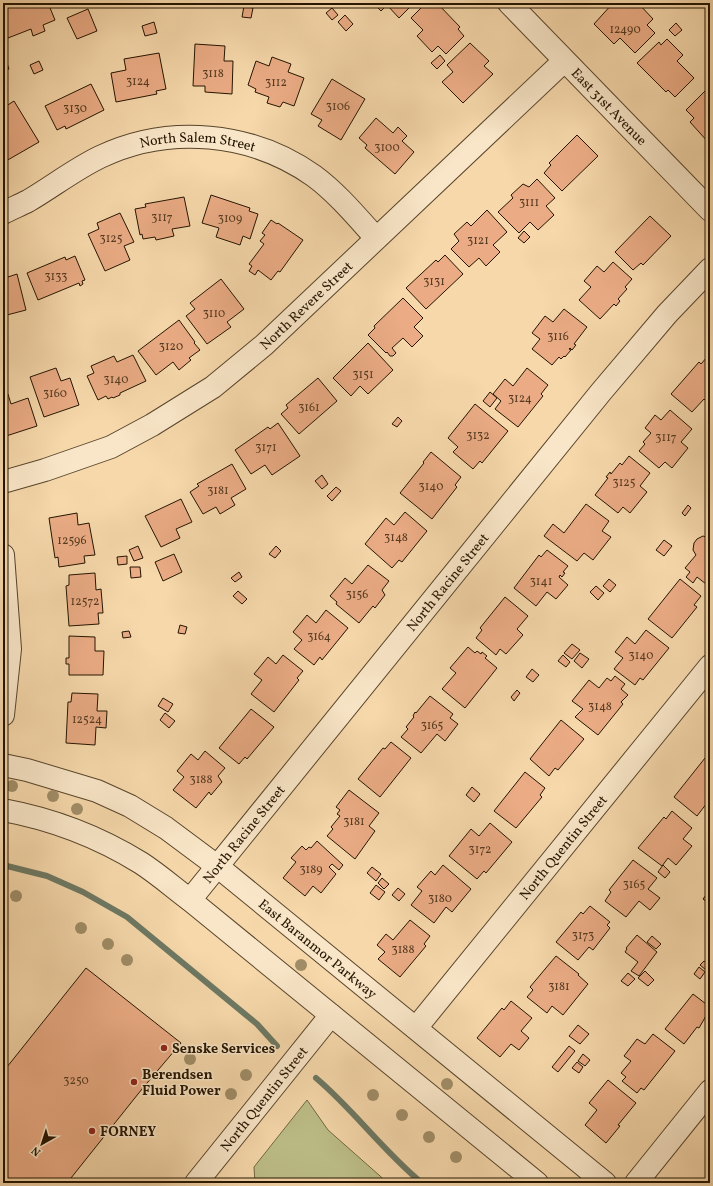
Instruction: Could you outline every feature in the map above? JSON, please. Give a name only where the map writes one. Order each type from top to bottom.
[{"type":"street","name":"East 31st Avenue","points":[[509,3],[710,210]]},
{"type":"street","name":"North Revere Street","points":[[3,482],[45,470],[111,446],[185,406],[213,387],[264,346],[564,61]]},
{"type":"street","name":"North Salem Street","points":[[3,213],[27,201],[100,157],[119,149],[158,138],[201,136],[238,142],[276,154],[296,165],[315,177],[333,193],[376,238]]},
{"type":"street","name":"North Racine Street","points":[[190,900],[601,392],[667,314],[710,269]]},
{"type":"street","points":[[3,555],[10,649],[3,715]]},
{"type":"street","name":"North Quentin Street","points":[[416,1028],[710,666]]},
{"type":"street","name":"East Baranmor Parkway","points":[[3,765],[27,770],[97,790],[130,806],[166,828],[217,866],[605,1183]]},
{"type":"street","points":[[3,810],[46,820],[74,829],[109,845],[142,864],[190,900],[537,1183]]},
{"type":"street","name":"North Quentin Street","points":[[196,1183],[331,1015]]},
{"type":"street","points":[[636,1183],[710,1091]]},
{"type":"green space","points":[[307,1100],[328,1130],[388,1183],[255,1183],[254,1167]]},
{"type":"building","points":[[18,3],[48,3],[55,20],[43,25],[45,31],[33,36],[31,29],[8,38],[3,25],[3,12],[7,10],[6,7]]},
{"type":"building","points":[[373,3],[414,3],[399,18],[387,5],[381,11]]},
{"type":"building","points":[[426,3],[437,3],[460,27],[458,29],[464,36],[446,54],[438,46],[432,52],[417,36],[423,30],[411,18]]},
{"type":"building","points":[[613,3],[626,3],[632,8],[638,3],[653,19],[647,25],[655,33],[635,53],[620,38],[614,44],[594,24]]},
{"type":"building","points":[[244,6],[253,8],[251,18],[242,17]]},
{"type":"building","points":[[332,8],[338,15],[332,20],[326,13]]},
{"type":"building","points":[[88,9],[97,31],[77,39],[67,18]]},
{"type":"building","points":[[345,15],[353,24],[346,31],[338,22]]},
{"type":"building","points":[[154,22],[157,33],[145,36],[142,26]]},
{"type":"building","points":[[676,23],[682,30],[675,36],[669,30]]},
{"type":"building","points":[[667,39],[683,55],[677,61],[694,78],[675,97],[668,90],[666,92],[637,63],[659,42],[661,45]]},
{"type":"building","points":[[470,43],[489,61],[484,66],[493,74],[463,103],[442,82],[453,72],[447,65]]},
{"type":"building","points":[[195,44],[225,46],[224,61],[233,61],[232,94],[205,92],[205,86],[193,86]]},
{"type":"building","points":[[159,53],[166,89],[156,91],[157,94],[116,102],[111,73],[126,70],[124,59]]},
{"type":"building","points":[[440,55],[445,61],[437,69],[431,63]]},
{"type":"building","points":[[272,57],[291,64],[288,72],[304,78],[294,106],[283,102],[280,107],[267,103],[269,97],[255,92],[256,89],[248,85],[256,61],[269,66]]},
{"type":"building","points":[[6,60],[9,69],[3,71],[3,61]]},
{"type":"building","points":[[39,61],[43,70],[34,74],[30,65]]},
{"type":"building","points":[[332,79],[365,99],[341,140],[318,126],[322,120],[311,114]]},
{"type":"building","points":[[91,84],[104,110],[66,129],[65,126],[57,130],[45,106]]},
{"type":"building","points":[[710,86],[710,140],[708,142],[690,122],[694,118],[686,110]]},
{"type":"building","points":[[14,101],[39,142],[6,161],[3,156],[3,108]]},
{"type":"building","points":[[376,118],[393,133],[398,127],[407,136],[402,141],[414,152],[395,174],[365,148],[367,145],[359,138]]},
{"type":"building","points":[[577,135],[598,156],[562,191],[544,173],[551,165],[549,163]]},
{"type":"building","points":[[537,179],[555,198],[546,206],[554,215],[538,230],[530,222],[519,233],[498,212],[513,198],[511,195],[523,184],[529,187]]},
{"type":"building","points":[[211,195],[250,208],[249,211],[258,214],[250,239],[243,236],[240,245],[216,237],[219,228],[202,223]]},
{"type":"building","points":[[184,197],[190,226],[172,229],[174,236],[156,240],[155,237],[143,239],[142,234],[140,235],[135,209],[146,207],[145,204]]},
{"type":"building","points":[[487,210],[507,232],[493,245],[500,252],[486,266],[479,258],[469,267],[451,249],[459,241],[454,234],[467,222],[471,226]]},
{"type":"building","points":[[120,213],[134,242],[124,246],[130,260],[105,271],[88,234],[99,229],[97,223]]},
{"type":"building","points":[[650,216],[671,236],[643,265],[641,263],[633,270],[615,252]]},
{"type":"building","points":[[271,220],[303,240],[280,272],[278,271],[271,280],[258,270],[255,275],[249,271],[252,266],[249,264],[264,244],[260,241],[265,235],[262,233]]},
{"type":"building","points":[[524,231],[530,237],[524,243],[518,238]]},
{"type":"building","points":[[445,255],[463,274],[426,309],[406,288],[436,260],[438,262]]},
{"type":"building","points":[[75,256],[85,280],[82,281],[83,284],[80,286],[79,283],[38,300],[27,273],[65,257],[66,260]]},
{"type":"building","points":[[613,262],[632,279],[625,287],[627,289],[618,299],[620,301],[616,306],[614,304],[600,319],[579,300],[591,287],[584,281],[597,266],[604,272]]},
{"type":"building","points":[[7,274],[8,277],[17,274],[26,310],[3,316],[3,275]]},
{"type":"building","points":[[221,279],[244,309],[227,322],[231,327],[207,344],[186,316],[195,309],[190,303]]},
{"type":"building","points":[[403,298],[423,318],[414,327],[423,336],[412,347],[403,338],[392,348],[396,353],[393,356],[390,356],[368,335],[375,328],[374,326]]},
{"type":"building","points":[[564,309],[587,327],[574,344],[576,345],[572,350],[570,348],[569,349],[571,350],[565,357],[564,356],[561,359],[559,357],[552,365],[532,349],[540,339],[532,333],[545,316],[553,322]]},
{"type":"building","points":[[179,320],[200,350],[189,358],[191,360],[179,370],[173,362],[156,375],[138,351]]},
{"type":"building","points":[[368,343],[393,370],[368,394],[360,386],[351,396],[333,378]]},
{"type":"building","points":[[133,355],[146,381],[120,393],[120,395],[113,398],[108,399],[106,396],[98,400],[87,376],[94,373],[91,366],[114,356],[117,362]]},
{"type":"building","points":[[707,357],[710,360],[710,405],[704,399],[692,412],[671,394],[699,362],[701,364]]},
{"type":"building","points":[[56,368],[61,381],[70,378],[79,405],[44,417],[30,377]]},
{"type":"building","points":[[527,368],[548,385],[541,394],[543,396],[518,427],[495,409],[501,401],[493,394],[505,379],[513,386]]},
{"type":"building","points":[[318,378],[337,401],[299,434],[281,414],[288,408],[286,405]]},
{"type":"building","points":[[490,392],[497,398],[490,407],[483,401]]},
{"type":"building","points":[[8,394],[11,404],[28,398],[37,426],[3,437],[3,395]]},
{"type":"building","points":[[475,404],[508,431],[482,463],[480,461],[473,469],[453,452],[458,447],[448,438]]},
{"type":"building","points":[[670,410],[692,429],[681,442],[688,448],[672,468],[665,462],[659,468],[639,451],[645,444],[643,442],[651,433],[645,428],[655,415],[661,420]]},
{"type":"building","points":[[398,417],[402,421],[397,427],[392,424]]},
{"type":"building","points":[[278,423],[300,456],[272,475],[265,465],[251,474],[235,450],[268,427],[270,429]]},
{"type":"building","points":[[431,452],[461,477],[455,485],[457,487],[432,519],[400,493]]},
{"type":"building","points":[[629,456],[650,473],[640,486],[647,492],[630,513],[623,507],[618,513],[595,495],[608,478],[606,477],[610,472],[611,474],[620,463],[622,465]]},
{"type":"building","points":[[232,464],[246,489],[231,498],[235,505],[220,514],[216,507],[203,514],[190,492],[199,486],[197,484]]},
{"type":"building","points":[[322,475],[328,484],[322,489],[315,481]]},
{"type":"building","points":[[336,487],[341,491],[332,501],[327,496]]},
{"type":"building","points":[[181,499],[192,522],[176,529],[180,538],[161,547],[145,516]]},
{"type":"building","points":[[586,504],[609,521],[602,531],[611,537],[593,560],[584,553],[577,561],[544,536],[553,524],[564,533]]},
{"type":"building","points":[[688,505],[691,508],[685,516],[682,513]]},
{"type":"building","points":[[405,512],[427,531],[402,562],[399,560],[392,568],[365,544],[386,518],[394,525]]},
{"type":"building","points":[[77,513],[78,525],[89,523],[95,555],[84,556],[85,563],[59,567],[58,557],[55,558],[49,518]]},
{"type":"building","points":[[703,536],[710,538],[710,581],[709,580],[706,584],[697,577],[693,583],[686,577],[690,572],[685,568],[696,555],[693,550],[694,543],[697,539]]},
{"type":"building","points":[[664,540],[672,546],[664,556],[656,550]]},
{"type":"building","points":[[138,546],[143,558],[134,561],[129,550]]},
{"type":"building","points":[[276,546],[281,551],[275,558],[269,554]]},
{"type":"building","points":[[547,550],[568,566],[563,572],[565,573],[562,577],[560,575],[559,577],[568,585],[556,599],[547,592],[536,606],[514,588],[539,555],[541,557]]},
{"type":"building","points":[[174,554],[182,572],[163,581],[155,562]]},
{"type":"building","points":[[127,556],[127,564],[118,565],[117,557]]},
{"type":"building","points":[[368,565],[389,581],[382,590],[385,595],[375,608],[373,606],[359,623],[336,604],[337,602],[330,596],[345,578],[352,584]]},
{"type":"building","points":[[130,567],[140,567],[141,577],[131,578]]},
{"type":"building","points":[[239,572],[242,577],[235,582],[231,578]]},
{"type":"building","points":[[95,573],[96,590],[101,589],[103,613],[98,613],[99,624],[69,626],[66,586],[69,585],[69,575]]},
{"type":"building","points":[[609,579],[616,585],[610,592],[603,586]]},
{"type":"building","points":[[680,579],[701,596],[694,605],[697,607],[672,638],[648,619]]},
{"type":"building","points":[[596,586],[604,593],[598,600],[590,592]]},
{"type":"building","points":[[238,591],[247,599],[242,604],[233,596]]},
{"type":"building","points":[[505,597],[528,616],[517,629],[523,635],[506,654],[500,649],[496,655],[476,638],[482,630],[480,628]]},
{"type":"building","points":[[326,610],[348,628],[322,660],[320,657],[314,665],[294,649],[302,640],[293,632],[307,615],[316,623]]},
{"type":"building","points":[[180,625],[187,627],[185,634],[178,633]]},
{"type":"building","points":[[646,630],[669,648],[643,680],[640,678],[635,685],[614,669],[623,658],[615,652],[627,637],[635,644]]},
{"type":"building","points":[[129,631],[131,637],[123,638],[122,632]]},
{"type":"building","points":[[69,636],[95,637],[95,651],[104,651],[103,675],[69,675],[69,664],[66,664],[66,658],[69,658]]},
{"type":"building","points":[[572,644],[580,650],[572,659],[564,653]]},
{"type":"building","points":[[468,647],[475,653],[477,651],[481,654],[482,652],[487,656],[485,658],[497,668],[465,708],[442,689],[456,673],[450,668]]},
{"type":"building","points":[[580,653],[589,659],[582,668],[574,661]]},
{"type":"building","points":[[283,655],[303,671],[297,678],[299,680],[274,712],[251,694],[262,680],[254,674],[268,657],[276,664]]},
{"type":"building","points":[[563,655],[570,662],[566,667],[558,661]]},
{"type":"building","points":[[532,669],[539,675],[533,682],[526,677]]},
{"type":"building","points":[[615,676],[625,684],[621,689],[628,695],[621,702],[623,704],[598,735],[575,717],[583,709],[572,701],[589,680],[599,688],[607,678],[611,681]]},
{"type":"building","points":[[517,690],[520,693],[514,701],[511,697]]},
{"type":"building","points":[[72,693],[98,694],[97,711],[107,711],[106,728],[96,727],[95,745],[66,743],[68,702],[71,702]]},
{"type":"building","points":[[430,696],[453,714],[450,718],[458,724],[445,741],[437,734],[421,753],[401,737],[408,729],[406,727],[414,717],[415,712],[416,713]]},
{"type":"building","points":[[163,698],[173,704],[168,712],[158,706]]},
{"type":"building","points":[[251,709],[274,727],[247,759],[245,757],[239,764],[219,748]]},
{"type":"building","points":[[165,713],[175,721],[169,728],[160,720]]},
{"type":"building","points":[[561,720],[584,739],[558,770],[555,768],[549,776],[530,759]]},
{"type":"building","points":[[391,742],[411,758],[380,797],[358,779],[383,748],[385,749]]},
{"type":"building","points":[[205,751],[225,768],[218,776],[222,782],[211,795],[209,792],[196,808],[173,790],[184,777],[177,771],[191,754],[198,760]]},
{"type":"building","points":[[705,758],[710,762],[710,799],[697,816],[674,797]]},
{"type":"building","points":[[525,772],[545,788],[540,795],[542,797],[516,828],[494,811]]},
{"type":"building","points":[[472,787],[480,794],[474,802],[466,795]]},
{"type":"building","points":[[349,790],[379,813],[369,826],[375,831],[355,859],[327,836],[333,829],[331,827],[340,816],[337,814],[340,810],[336,807]]},
{"type":"building","points":[[672,811],[692,828],[683,839],[692,846],[676,865],[668,858],[662,866],[638,848],[664,817],[666,819]]},
{"type":"building","points":[[490,823],[512,842],[486,873],[484,871],[477,879],[449,856],[471,829],[479,836]]},
{"type":"building","points":[[317,841],[343,865],[339,870],[332,864],[329,867],[336,874],[321,893],[313,886],[305,896],[283,878],[296,862],[291,858],[302,846],[306,850],[309,847],[311,848]]},
{"type":"building","points":[[633,860],[657,878],[648,889],[660,898],[650,910],[639,901],[626,917],[605,901],[611,892],[609,890]]},
{"type":"building","points":[[443,865],[471,889],[452,912],[446,907],[434,923],[411,905],[422,891],[417,887],[431,871],[435,875]]},
{"type":"building","points":[[663,865],[670,872],[665,878],[658,872]]},
{"type":"building","points":[[372,867],[381,874],[376,881],[367,873]]},
{"type":"building","points":[[382,878],[389,884],[384,889],[378,883]]},
{"type":"building","points":[[376,885],[385,892],[379,900],[370,893]]},
{"type":"building","points":[[398,888],[405,894],[399,901],[392,895]]},
{"type":"building","points":[[709,891],[710,892],[710,905],[703,899]]},
{"type":"building","points":[[590,906],[610,922],[607,925],[610,928],[593,950],[589,947],[578,960],[556,942],[581,912],[583,914]]},
{"type":"building","points":[[410,920],[430,936],[424,944],[426,946],[400,977],[378,959],[385,952],[377,945],[386,934],[393,940]]},
{"type":"building","points":[[637,935],[657,952],[639,976],[631,971],[638,962],[625,952],[627,949],[626,948]]},
{"type":"building","points":[[652,936],[661,944],[656,949],[647,942]]},
{"type":"building","points":[[556,956],[579,974],[578,975],[588,984],[563,1015],[552,1006],[547,1013],[527,997],[533,990],[530,987]]},
{"type":"building","points":[[704,961],[710,965],[710,976],[700,965]]},
{"type":"building","points":[[699,967],[705,972],[700,979],[694,974]]},
{"type":"building","points":[[86,968],[181,1043],[67,1183],[3,1183],[3,1072]]},
{"type":"building","points":[[645,971],[654,980],[648,986],[638,978]]},
{"type":"building","points":[[628,973],[635,979],[628,986],[621,981]]},
{"type":"building","points":[[693,994],[710,1007],[710,1009],[699,1028],[697,1027],[684,1044],[665,1029]]},
{"type":"building","points":[[511,1001],[532,1018],[521,1031],[529,1038],[519,1050],[511,1044],[500,1057],[477,1038],[502,1008],[504,1010]]},
{"type":"building","points":[[578,1025],[589,1034],[580,1044],[569,1036]]},
{"type":"building","points":[[653,1034],[675,1051],[644,1090],[641,1088],[637,1093],[622,1081],[626,1077],[621,1073],[631,1061],[624,1056],[637,1039],[645,1044]]},
{"type":"building","points":[[569,1046],[575,1051],[558,1072],[552,1067]]},
{"type":"building","points":[[583,1054],[590,1060],[585,1066],[578,1061]]},
{"type":"building","points":[[577,1062],[583,1067],[579,1073],[572,1068]]},
{"type":"building","points":[[608,1080],[636,1103],[606,1143],[585,1125],[597,1110],[589,1103]]},
{"type":"waterway","points":[[3,865],[47,876],[83,892],[127,917],[257,1024],[277,1046]]},
{"type":"waterway","points":[[316,1078],[343,1103],[394,1158],[422,1183]]},
{"type":"place","name":"Senske Services","points":[[164,1048]]},
{"type":"place","name":"Berendsen Fluid Power","points":[[134,1082]]},
{"type":"place","name":"FORNEY","points":[[92,1131]]}]
